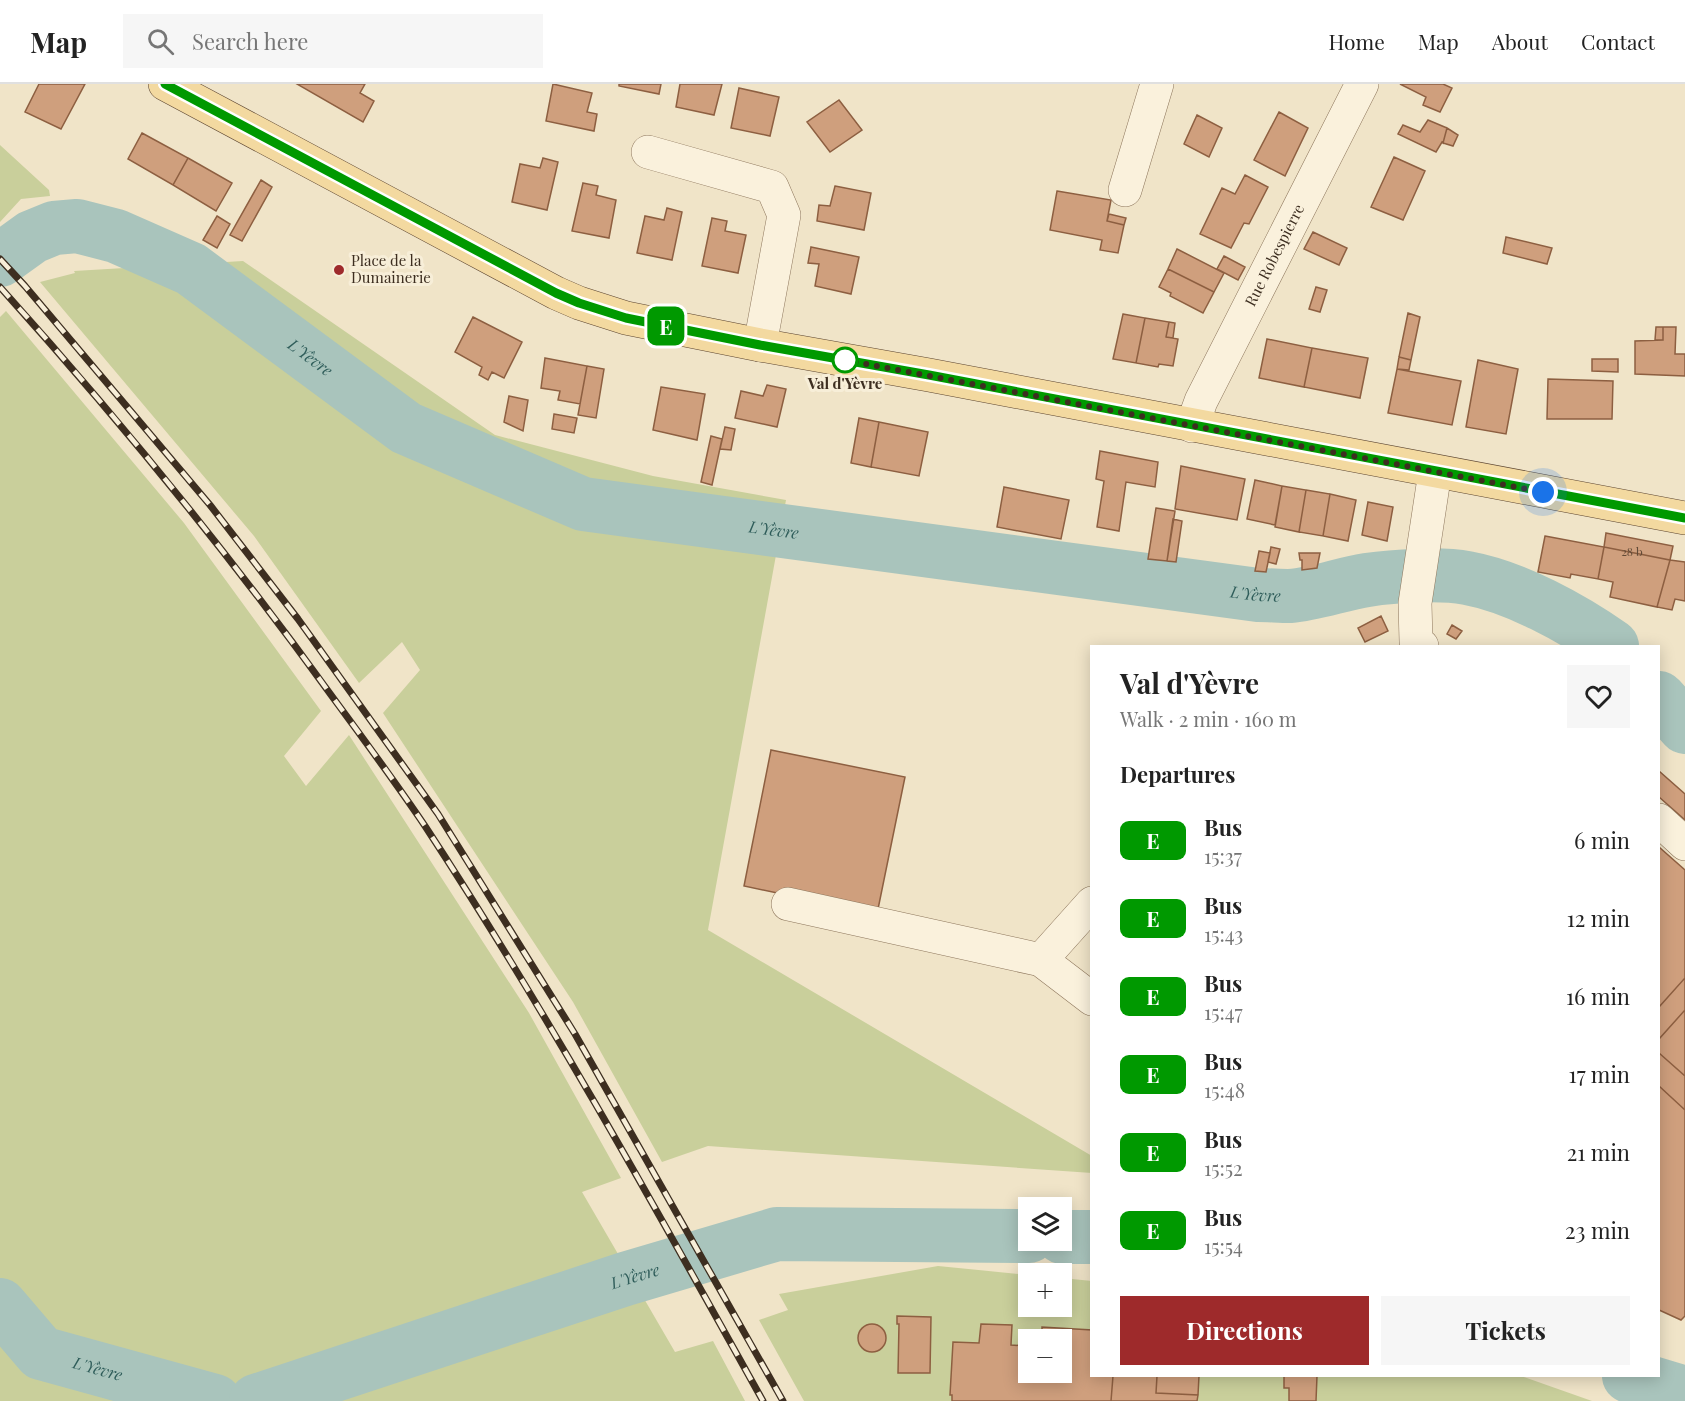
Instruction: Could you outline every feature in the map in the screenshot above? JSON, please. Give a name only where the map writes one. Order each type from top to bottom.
[{"type":"main road","points":[[165,84],[556,293],[626,318],[1685,518]]},
{"type":"street","points":[[1125,190],[1157,84]]},
{"type":"street","name":"Rue Robespierre","points":[[1192,426],[1207,390],[1362,84]]},
{"type":"street","points":[[648,152],[772,187],[784,215],[760,345]]},
{"type":"street","points":[[1415,645],[1415,603],[1435,472]]},
{"type":"street","points":[[1660,821],[1685,843]]},
{"type":"street","points":[[788,904],[1041,960],[1090,997]]},
{"type":"street","points":[[1041,960],[1090,905]]},
{"type":"green space","points":[[0,145],[49,190],[50,196],[21,199],[0,222]]},
{"type":"green space","points":[[243,261],[495,435],[653,476],[786,500],[708,930],[1090,1155],[1090,1173],[708,1146],[662,1162],[573,1002],[383,713],[420,670],[402,642],[359,683],[254,536],[40,282],[75,273],[74,271]]},
{"type":"green space","points":[[6,311],[184,523],[321,711],[284,756],[306,786],[349,735],[529,1013],[621,1178],[582,1192],[675,1352],[713,1341],[745,1401],[0,1401],[0,317]]},
{"type":"green space","points":[[938,1266],[1018,1274],[1018,1317],[1072,1317],[1072,1279],[1090,1281],[1090,1377],[1524,1377],[1592,1401],[804,1401],[759,1320],[788,1310],[779,1294]]},
{"type":"building","points":[[39,84],[85,84],[61,129],[25,112]]},
{"type":"building","points":[[297,84],[365,84],[360,93],[374,101],[363,122]]},
{"type":"building","points":[[553,84],[592,93],[587,112],[597,114],[594,131],[546,121]]},
{"type":"building","points":[[619,84],[661,84],[659,94],[619,86]]},
{"type":"building","points":[[680,84],[722,84],[714,115],[676,107]]},
{"type":"building","points":[[1400,84],[1443,84],[1452,88],[1440,112],[1423,105],[1426,97]]},
{"type":"building","points":[[739,88],[779,97],[770,136],[731,128]]},
{"type":"building","points":[[839,100],[862,130],[830,152],[807,122]]},
{"type":"building","points":[[1279,112],[1308,128],[1285,176],[1254,160]]},
{"type":"building","points":[[1197,115],[1222,128],[1209,157],[1184,144]]},
{"type":"building","points":[[1428,120],[1447,128],[1443,143],[1436,152],[1398,134],[1403,125],[1420,132]]},
{"type":"building","points":[[1447,128],[1458,135],[1453,146],[1443,143]]},
{"type":"building","points":[[142,133],[188,158],[173,185],[128,159]]},
{"type":"building","points":[[1394,157],[1425,171],[1403,220],[1371,207]]},
{"type":"building","points":[[188,158],[232,183],[216,211],[173,185]]},
{"type":"building","points":[[543,158],[558,162],[547,210],[512,202],[520,164],[540,168]]},
{"type":"building","points":[[1245,175],[1268,187],[1249,224],[1244,223],[1231,248],[1200,234],[1222,188],[1235,194]]},
{"type":"building","points":[[261,180],[272,187],[242,241],[230,235]]},
{"type":"building","points":[[583,183],[598,186],[596,195],[616,200],[609,238],[572,231]]},
{"type":"building","points":[[835,186],[871,193],[864,230],[817,221],[819,205],[830,206]]},
{"type":"building","points":[[1057,191],[1111,200],[1107,221],[1124,225],[1118,253],[1100,250],[1102,240],[1050,230]]},
{"type":"building","points":[[667,208],[682,212],[672,260],[637,253],[645,216],[664,220]]},
{"type":"building","points":[[1109,214],[1126,218],[1124,225],[1107,221]]},
{"type":"building","points":[[217,216],[230,224],[217,248],[203,240]]},
{"type":"building","points":[[712,218],[727,221],[725,231],[746,235],[738,273],[702,266]]},
{"type":"building","points":[[1313,232],[1347,248],[1339,265],[1304,249]]},
{"type":"building","points":[[1506,237],[1552,248],[1547,264],[1503,253]]},
{"type":"building","points":[[811,247],[859,257],[851,294],[815,286],[819,264],[808,263]]},
{"type":"building","points":[[1177,249],[1224,273],[1214,292],[1168,269]]},
{"type":"building","points":[[1224,256],[1245,267],[1238,280],[1217,269]]},
{"type":"building","points":[[1168,269],[1214,292],[1203,313],[1170,296],[1171,293],[1159,287]]},
{"type":"building","points":[[1316,287],[1327,290],[1320,312],[1309,309]]},
{"type":"building","points":[[1408,313],[1420,317],[1411,360],[1399,357]]},
{"type":"building","points":[[1123,314],[1145,318],[1136,363],[1113,359]]},
{"type":"building","points":[[473,317],[522,342],[504,378],[492,372],[488,380],[479,375],[482,367],[455,352]]},
{"type":"building","points":[[1145,318],[1169,322],[1166,337],[1178,339],[1173,366],[1159,364],[1158,367],[1136,363]]},
{"type":"building","points":[[1169,322],[1175,323],[1173,338],[1166,337]]},
{"type":"building","points":[[1656,327],[1663,327],[1663,340],[1655,340]]},
{"type":"building","points":[[1663,327],[1676,327],[1675,354],[1685,354],[1685,376],[1635,374],[1635,341],[1663,340]]},
{"type":"building","points":[[1267,339],[1312,348],[1304,387],[1259,378]]},
{"type":"building","points":[[1312,348],[1368,358],[1360,398],[1304,387]]},
{"type":"building","points":[[1399,357],[1411,360],[1409,370],[1397,369]]},
{"type":"building","points":[[545,358],[587,366],[580,404],[558,400],[560,391],[541,388]]},
{"type":"building","points":[[1592,359],[1618,359],[1618,372],[1592,371]]},
{"type":"building","points":[[1478,360],[1518,369],[1506,434],[1466,427]]},
{"type":"building","points":[[587,366],[604,369],[596,418],[578,415]]},
{"type":"building","points":[[1397,369],[1461,381],[1452,425],[1388,413]]},
{"type":"building","points":[[1548,379],[1613,381],[1612,419],[1547,419]]},
{"type":"building","points":[[767,385],[786,389],[777,427],[735,418],[741,391],[763,396]]},
{"type":"building","points":[[661,387],[705,394],[697,440],[653,430]]},
{"type":"building","points":[[509,396],[528,400],[523,431],[504,422]]},
{"type":"building","points":[[554,414],[577,418],[574,433],[552,429]]},
{"type":"building","points":[[859,418],[879,422],[871,467],[851,463]]},
{"type":"building","points":[[879,422],[928,432],[919,476],[871,467]]},
{"type":"building","points":[[725,427],[735,429],[731,450],[720,449]]},
{"type":"building","points":[[711,436],[722,439],[712,485],[701,482]]},
{"type":"building","points":[[1100,451],[1158,462],[1155,487],[1126,482],[1119,531],[1097,527],[1104,481],[1096,479]]},
{"type":"building","points":[[1181,466],[1245,479],[1237,520],[1175,509]]},
{"type":"building","points":[[1255,480],[1282,486],[1275,525],[1247,519]]},
{"type":"building","points":[[1282,486],[1306,490],[1299,532],[1275,527]]},
{"type":"building","points":[[1004,487],[1069,500],[1061,539],[997,527]]},
{"type":"building","points":[[1306,490],[1330,494],[1323,536],[1299,532]]},
{"type":"building","points":[[1330,494],[1356,500],[1348,541],[1323,536]]},
{"type":"building","points":[[1368,502],[1393,507],[1387,541],[1362,535]]},
{"type":"building","points":[[1156,508],[1175,511],[1167,561],[1148,559]]},
{"type":"building","points":[[1173,519],[1182,521],[1176,562],[1167,561]]},
{"type":"building","points":[[1606,533],[1673,546],[1670,560],[1604,547]]},
{"type":"building","points":[[1545,536],[1604,547],[1598,579],[1571,574],[1570,578],[1538,572]]},
{"type":"building","points":[[1271,547],[1280,549],[1276,564],[1268,562]]},
{"type":"building","points":[[1604,547],[1670,560],[1657,607],[1610,597],[1613,582],[1598,579]]},
{"type":"building","points":[[1259,551],[1270,553],[1266,572],[1255,571]]},
{"type":"building","points":[[1299,553],[1320,553],[1317,568],[1302,570]]},
{"type":"building","points":[[1670,560],[1685,562],[1685,601],[1675,599],[1672,610],[1657,607]]},
{"type":"building","points":[[1381,616],[1388,631],[1365,642],[1358,628]]},
{"type":"building","points":[[1452,625],[1462,631],[1456,639],[1447,634]]},
{"type":"building","points":[[771,750],[905,777],[877,914],[744,886]]},
{"type":"building","points":[[1660,772],[1685,794],[1685,820],[1660,798]]},
{"type":"building","points":[[1660,848],[1685,870],[1685,978],[1660,1006]]},
{"type":"building","points":[[1685,978],[1685,1010],[1660,1038],[1660,1006]]},
{"type":"building","points":[[1685,1010],[1685,1076],[1660,1054],[1660,1038]]},
{"type":"building","points":[[1660,1054],[1685,1076],[1685,1110],[1660,1087]]},
{"type":"building","points":[[1660,1087],[1685,1110],[1685,1316],[1681,1320],[1660,1310]]},
{"type":"building","points":[[897,1316],[931,1317],[930,1373],[898,1373],[899,1324],[897,1324]]},
{"type":"building","points":[[872,1324],[882,1328],[886,1338],[882,1348],[872,1352],[862,1348],[858,1338],[862,1328]]},
{"type":"building","points":[[981,1324],[1012,1325],[1011,1345],[1018,1345],[1018,1383],[1072,1383],[1072,1329],[1042,1329],[1042,1327],[1090,1330],[1090,1377],[1113,1377],[1111,1401],[952,1401],[952,1395],[950,1395],[953,1342],[979,1343]]},
{"type":"building","points":[[1113,1377],[1157,1377],[1156,1393],[1198,1395],[1197,1401],[1111,1401]]},
{"type":"building","points":[[1157,1377],[1199,1377],[1198,1395],[1156,1393]]},
{"type":"building","points":[[1284,1377],[1317,1377],[1316,1401],[1289,1401],[1289,1388],[1284,1388]]},
{"type":"waterway","name":"L'Yèvre","points":[[0,260],[32,237],[54,228],[77,226],[116,236],[191,269],[406,428],[583,504],[1258,595],[1300,595],[1390,577],[1456,576],[1486,582],[1524,596],[1579,625],[1610,645]]},
{"type":"waterway","name":"L'Yèvre","points":[[1660,699],[1685,727]]},
{"type":"waterway","name":"L'Yèvre","points":[[256,1401],[625,1279],[777,1234],[1018,1236]]},
{"type":"waterway","name":"L'Yèvre","points":[[1072,1237],[1090,1237]]},
{"type":"waterway","name":"L'Yèvre","points":[[0,1305],[41,1353],[215,1401]]},
{"type":"waterway","name":"L'Yèvre","points":[[1632,1377],[1685,1393]]},
{"type":"railway","points":[[0,259],[210,505],[298,619],[438,814],[575,1034],[783,1401]]},
{"type":"railway","points":[[0,287],[173,488],[295,645],[414,810],[470,896],[557,1039],[763,1401]]},
{"type":"bus line","name":"E","points":[[165,84],[556,293],[626,318],[1685,518]]},
{"type":"place","name":"Place de la Dumainerie","points":[[339,270]]},
{"type":"place","name":"Val d'Yèvre","points":[[845,360]]},
{"type":"route","points":[[845,360],[1543,492]]}]
